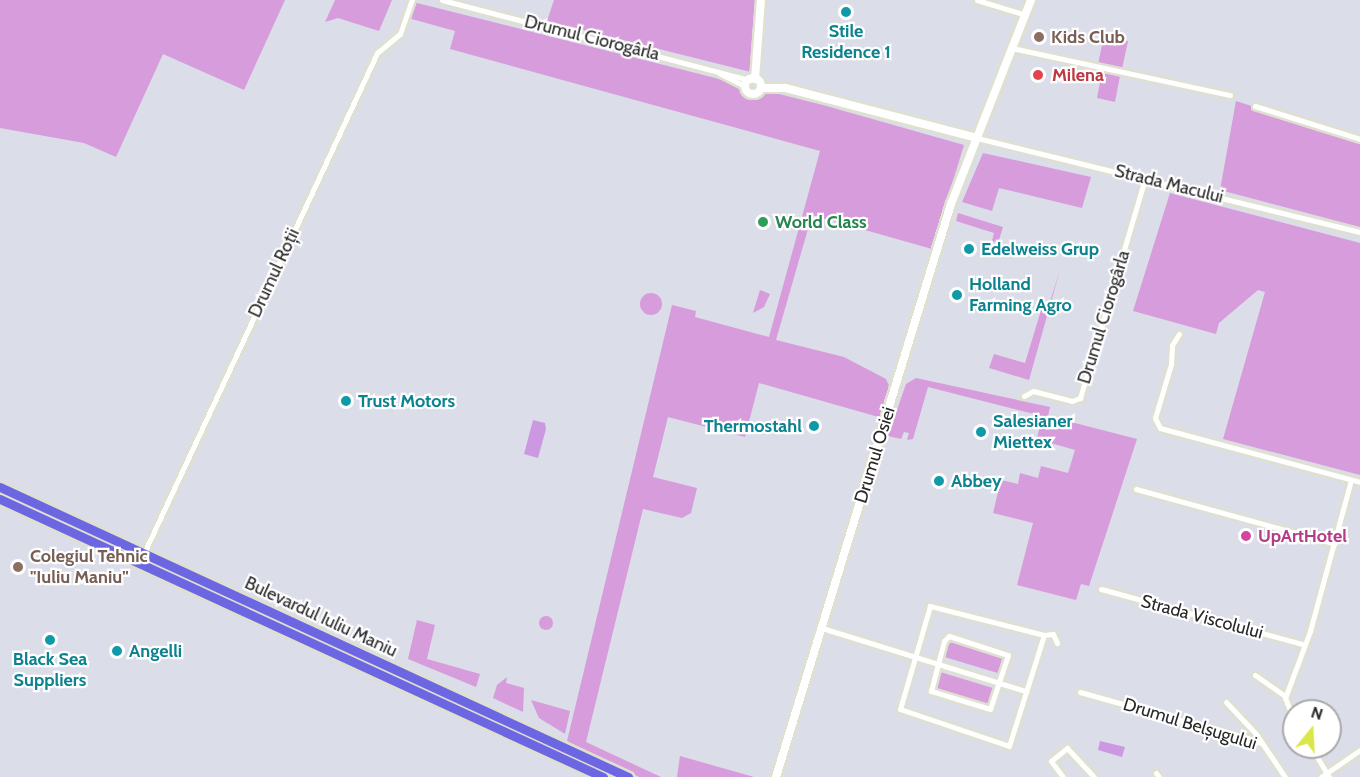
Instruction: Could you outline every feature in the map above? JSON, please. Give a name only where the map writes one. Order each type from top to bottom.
[{"type":"main road","name":"Bulevardul Iuliu Maniu","points":[[0,487],[628,777]]},
{"type":"main road","name":"Bulevardul Iuliu Maniu","points":[[0,499],[603,777]]},
{"type":"main road","points":[[324,648],[345,646]]},
{"type":"main road","points":[[480,720],[483,710]]},
{"type":"street","name":"Drumul Roții","points":[[144,553],[377,53],[400,34],[412,0]]},
{"type":"street","name":"Drumul Ciorogârla","points":[[442,0],[706,68],[750,82]]},
{"type":"street","points":[[761,0],[750,82],[753,94],[761,88]]},
{"type":"street","points":[[977,0],[1026,15]]},
{"type":"street","name":"Drumul Osiei","points":[[776,776],[951,204],[1031,0]]},
{"type":"street","points":[[1012,48],[1230,95]]},
{"type":"street","points":[[750,82],[761,88],[785,88],[977,138]]},
{"type":"street","points":[[1255,106],[1360,139]]},
{"type":"street","name":"Strada Macului","points":[[977,138],[1360,232]]},
{"type":"street","points":[[972,150],[990,141]]},
{"type":"street","name":"Drumul Ciorogârla","points":[[1023,396],[1034,391],[1072,402],[1080,398],[1145,178]]},
{"type":"street","points":[[1179,334],[1172,345],[1172,364],[1155,422],[1165,430],[1351,480],[1360,480]]},
{"type":"street","points":[[1285,699],[1302,644],[1310,631],[1351,480]]},
{"type":"street","points":[[1136,489],[1335,544]]},
{"type":"street","name":"Strada Viscolului","points":[[1101,589],[1302,644]]},
{"type":"street","points":[[1044,635],[1009,746],[901,711],[899,702],[932,605],[1044,635],[1053,634],[1058,643]]},
{"type":"street","points":[[822,628],[1026,691]]},
{"type":"street","points":[[945,638],[962,639],[1006,653],[992,708],[974,707],[932,693],[930,687],[937,664],[945,638]]},
{"type":"street","points":[[1255,675],[1285,696]]},
{"type":"street","name":"Drumul Belșugului","points":[[1080,692],[1262,743],[1285,777]]},
{"type":"street","points":[[1226,702],[1262,743]]},
{"type":"street","points":[[1063,777],[1051,760],[1068,748],[1094,777]]},
{"type":"street","points":[[1317,759],[1326,776],[1360,750]]},
{"type":"shaded area","points":[[0,0],[285,0],[244,90],[163,54],[116,157],[84,143],[0,128]]},
{"type":"shaded area","points":[[335,0],[392,0],[379,31],[338,18],[325,22]]},
{"type":"shaded area","points":[[554,0],[756,0],[751,72],[547,21]]},
{"type":"shaded area","points":[[413,2],[823,105],[964,145],[932,249],[812,215],[776,340],[844,357],[886,379],[890,388],[882,418],[759,383],[745,437],[668,417],[653,477],[697,488],[691,513],[682,518],[643,509],[586,742],[661,777],[639,777],[567,741],[672,305],[696,311],[695,317],[769,337],[820,151],[450,49],[455,31],[408,18]]},
{"type":"shaded area","points":[[1104,36],[1128,41],[1122,69],[1098,64]]},
{"type":"shaded area","points":[[1102,72],[1120,76],[1115,102],[1097,98]]},
{"type":"shaded area","points":[[1236,101],[1360,141],[1360,227],[1220,190]]},
{"type":"shaded area","points":[[983,153],[1091,177],[1082,208],[999,188],[992,211],[962,202]]},
{"type":"shaded area","points":[[1170,193],[1360,243],[1360,475],[1223,439],[1265,292],[1258,290],[1219,323],[1216,334],[1133,311]]},
{"type":"shaded area","points":[[958,213],[1003,227],[998,243],[992,241],[994,233],[956,221]]},
{"type":"shaded area","points":[[1060,270],[1029,380],[989,368],[994,354],[1025,363],[1042,307],[1048,308]]},
{"type":"shaded area","points":[[760,290],[770,294],[764,307],[753,313]]},
{"type":"shaded area","points":[[651,293],[659,296],[662,304],[659,312],[651,315],[643,312],[640,304],[643,296]]},
{"type":"shaded area","points":[[916,378],[1050,407],[1048,416],[1137,439],[1089,586],[1081,584],[1076,600],[1017,585],[1033,523],[993,513],[1001,480],[1018,484],[1020,473],[1038,478],[1041,466],[1068,473],[1075,450],[1037,439],[1042,416],[928,387],[913,439],[907,440],[909,433],[904,432],[901,439],[888,436],[906,384]]},
{"type":"shaded area","points":[[533,420],[545,423],[546,429],[538,458],[524,454]]},
{"type":"shaded area","points":[[543,616],[549,616],[553,623],[549,630],[543,630],[539,626],[539,620]]},
{"type":"shaded area","points":[[417,620],[435,625],[427,659],[480,674],[476,687],[408,659]]},
{"type":"shaded area","points":[[951,639],[1004,656],[1001,674],[941,656]]},
{"type":"shaded area","points":[[937,671],[996,689],[990,705],[935,690]]},
{"type":"shaded area","points":[[507,677],[506,683],[524,688],[523,712],[493,698],[497,685]]},
{"type":"shaded area","points":[[531,700],[570,711],[565,734],[539,718]]},
{"type":"shaded area","points":[[1100,741],[1125,747],[1122,757],[1098,750]]},
{"type":"shaded area","points":[[680,756],[754,777],[677,777]]},
{"type":"place","name":"Stile Residence 1","points":[[846,12]]},
{"type":"place","name":"Kids Club","points":[[1039,37]]},
{"type":"place","name":"Milena","points":[[1038,75]]},
{"type":"place","name":"World Class","points":[[763,222]]},
{"type":"place","name":"Edelweiss Grup","points":[[969,249]]},
{"type":"place","name":"Holland Farming Agro","points":[[957,295]]},
{"type":"place","name":"Trust Motors","points":[[346,401]]},
{"type":"place","name":"Thermostahl","points":[[814,426]]},
{"type":"place","name":"Salesianer Miettex","points":[[981,432]]},
{"type":"place","name":"Abbey","points":[[939,481]]},
{"type":"place","name":"UpArtHotel","points":[[1246,536]]},
{"type":"place","name":"Colegiul Tehnic \"Iuliu Maniu\"","points":[[18,567]]},
{"type":"place","name":"Black Sea Suppliers","points":[[50,640]]},
{"type":"place","name":"Angelli","points":[[117,651]]}]
